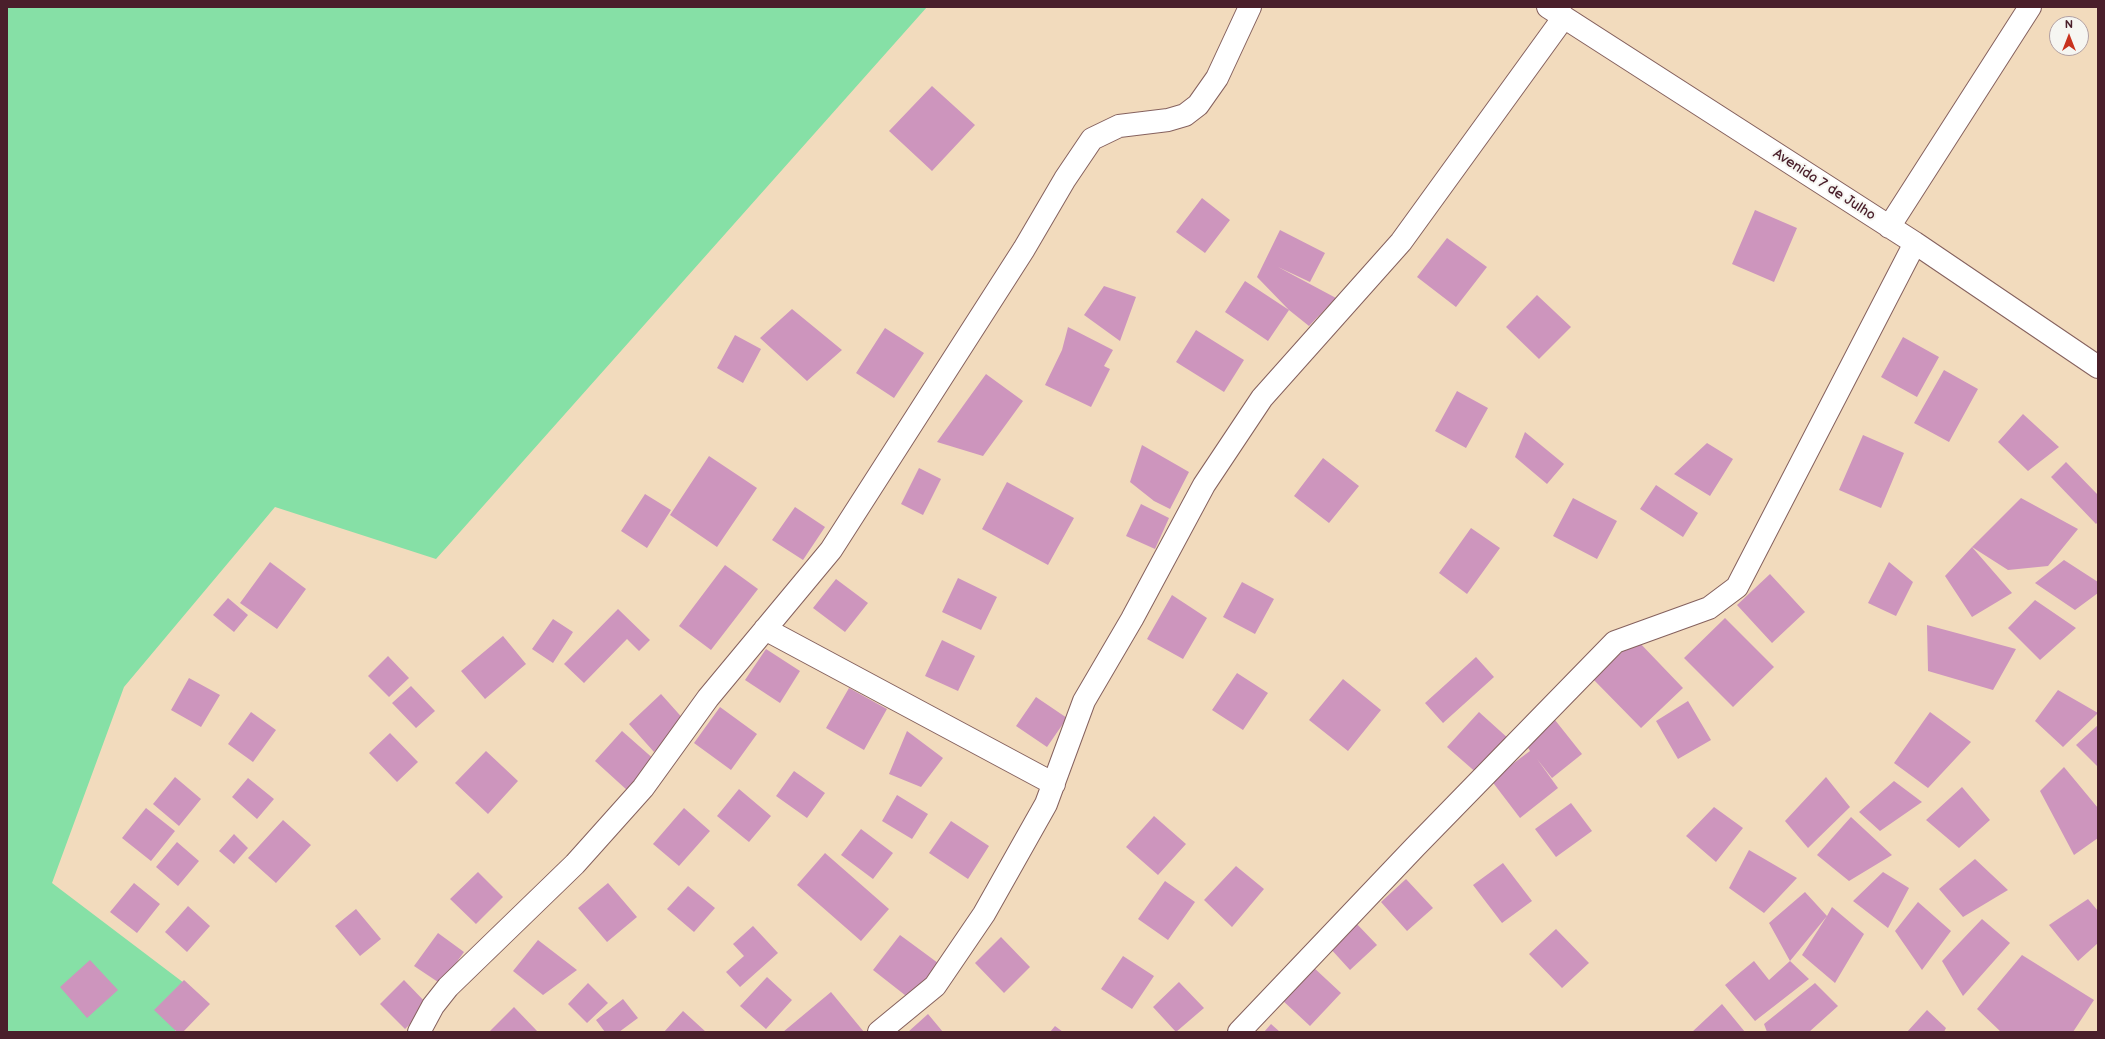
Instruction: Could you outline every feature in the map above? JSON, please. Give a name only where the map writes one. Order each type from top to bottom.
[{"type":"street","points":[[419,1032],[433,1006],[448,987],[575,864],[643,788],[708,698],[832,550],[1024,249],[1065,179],[1092,140],[1119,126],[1168,120],[1185,115],[1198,105],[1217,78],[1250,7]]},
{"type":"street","points":[[1888,227],[2030,7]]},
{"type":"street","points":[[879,1032],[935,986],[984,914],[1046,804],[1084,701],[1132,619],[1204,485],[1262,398],[1401,242],[1556,12]]},
{"type":"street","name":"Avenida 7 de Julho","points":[[1556,12],[1915,243],[2098,367]]},
{"type":"street","points":[[1239,1032],[1415,847],[1615,642],[1709,608],[1737,587],[1915,243]]},
{"type":"street","points":[[765,629],[1054,784]]},
{"type":"green space","points":[[7,7],[927,7],[436,559],[275,507],[124,687],[52,883],[184,983],[175,1032],[7,1032]]},
{"type":"building","points":[[932,86],[975,125],[932,171],[889,131]]},
{"type":"building","points":[[1202,198],[1230,220],[1205,253],[1176,232]]},
{"type":"building","points":[[1755,210],[1797,228],[1774,282],[1732,264]]},
{"type":"building","points":[[1280,230],[1325,253],[1310,282],[1278,267],[1336,298],[1309,326],[1289,310],[1257,277]]},
{"type":"building","points":[[1447,238],[1487,267],[1456,307],[1417,277]]},
{"type":"building","points":[[1245,281],[1289,310],[1268,341],[1225,312]]},
{"type":"building","points":[[1104,286],[1136,297],[1120,341],[1084,315]]},
{"type":"building","points":[[1537,295],[1571,327],[1539,359],[1506,327]]},
{"type":"building","points":[[792,309],[842,350],[807,381],[760,338]]},
{"type":"building","points":[[1068,327],[1113,350],[1104,366],[1110,369],[1091,407],[1045,385],[1062,350]]},
{"type":"building","points":[[885,328],[924,353],[894,398],[856,373]]},
{"type":"building","points":[[1196,330],[1244,360],[1224,392],[1176,362]]},
{"type":"building","points":[[735,335],[761,349],[743,383],[717,368]]},
{"type":"building","points":[[1903,337],[1939,357],[1917,397],[1881,377]]},
{"type":"building","points":[[1944,370],[1978,389],[1949,442],[1914,423]]},
{"type":"building","points":[[986,374],[1023,401],[983,456],[937,442]]},
{"type":"building","points":[[1457,391],[1488,408],[1466,448],[1435,431]]},
{"type":"building","points":[[2023,414],[2059,447],[2028,471],[1998,442]]},
{"type":"building","points":[[1525,432],[1564,464],[1547,484],[1515,457]]},
{"type":"building","points":[[1863,435],[1904,453],[1881,508],[1839,490]]},
{"type":"building","points":[[1707,443],[1733,459],[1710,496],[1674,474]]},
{"type":"building","points":[[1142,445],[1189,472],[1170,509],[1154,501],[1130,482]]},
{"type":"building","points":[[709,456],[757,488],[717,547],[670,515]]},
{"type":"building","points":[[1323,458],[1359,486],[1329,523],[1294,496]]},
{"type":"building","points":[[2066,462],[2098,495],[2098,522],[2096,524],[2051,477]]},
{"type":"building","points":[[919,468],[941,479],[923,515],[901,504]]},
{"type":"building","points":[[1007,482],[1074,518],[1048,565],[982,529]]},
{"type":"building","points":[[1656,485],[1698,513],[1683,537],[1640,509]]},
{"type":"building","points":[[645,494],[671,510],[647,548],[621,531]]},
{"type":"building","points":[[1573,498],[1617,521],[1597,559],[1553,536]]},
{"type":"building","points":[[2021,498],[2078,529],[2048,566],[2008,570],[1972,547]]},
{"type":"building","points":[[1141,504],[1169,518],[1155,549],[1126,536]]},
{"type":"building","points":[[795,507],[825,527],[803,560],[772,540]]},
{"type":"building","points":[[1471,528],[1500,548],[1467,594],[1439,573]]},
{"type":"building","points":[[1972,547],[2012,593],[1972,617],[1945,576]]},
{"type":"building","points":[[2064,560],[2098,582],[2098,593],[2075,610],[2035,583]]},
{"type":"building","points":[[270,562],[306,589],[277,629],[240,603]]},
{"type":"building","points":[[1889,562],[1913,582],[1896,616],[1868,603]]},
{"type":"building","points":[[725,565],[758,589],[711,650],[679,626]]},
{"type":"building","points":[[1770,574],[1805,612],[1772,643],[1737,605]]},
{"type":"building","points":[[958,578],[997,597],[981,630],[942,612]]},
{"type":"building","points":[[836,579],[868,603],[845,632],[813,608]]},
{"type":"building","points":[[1242,582],[1274,599],[1255,634],[1223,617]]},
{"type":"building","points":[[1172,595],[1207,618],[1183,659],[1147,639]]},
{"type":"building","points":[[228,598],[248,615],[234,632],[213,615]]},
{"type":"building","points":[[2035,600],[2076,628],[2040,660],[2008,628]]},
{"type":"building","points":[[618,609],[650,640],[639,651],[627,639],[584,683],[564,664]]},
{"type":"building","points":[[1725,618],[1774,667],[1733,707],[1684,658]]},
{"type":"building","points":[[553,619],[573,632],[553,663],[532,649]]},
{"type":"building","points":[[1927,625],[2016,649],[1993,690],[1928,671]]},
{"type":"building","points":[[503,636],[526,664],[485,699],[461,671]]},
{"type":"building","points":[[1636,639],[1683,688],[1641,728],[1593,679]]},
{"type":"building","points":[[942,640],[975,656],[958,691],[925,676]]},
{"type":"building","points":[[766,649],[800,671],[780,703],[745,680]]},
{"type":"building","points":[[388,656],[409,678],[389,697],[368,676]]},
{"type":"building","points":[[1476,657],[1494,677],[1443,723],[1425,703]]},
{"type":"building","points":[[1237,673],[1268,693],[1243,730],[1212,710]]},
{"type":"building","points":[[189,678],[220,695],[201,727],[171,710]]},
{"type":"building","points":[[1343,679],[1381,710],[1348,751],[1309,720]]},
{"type":"building","points":[[411,686],[435,711],[416,728],[392,703]]},
{"type":"building","points":[[849,688],[887,709],[864,750],[826,728]]},
{"type":"building","points":[[2058,690],[2098,713],[2063,747],[2035,721]]},
{"type":"building","points":[[661,694],[686,722],[654,752],[629,724]]},
{"type":"building","points":[[1036,697],[1067,718],[1047,747],[1016,726]]},
{"type":"building","points":[[1688,701],[1711,740],[1678,759],[1656,721]]},
{"type":"building","points":[[720,707],[757,734],[731,770],[694,743]]},
{"type":"building","points":[[251,712],[276,730],[253,762],[228,744]]},
{"type":"building","points":[[1479,712],[1510,740],[1479,775],[1447,747]]},
{"type":"building","points":[[1930,712],[1971,742],[1928,788],[1894,763]]},
{"type":"building","points":[[1555,720],[1582,754],[1552,778],[1537,759],[1558,788],[1520,818],[1491,780],[1530,751],[1526,744]]},
{"type":"building","points":[[2098,725],[2098,767],[2076,745]]},
{"type":"building","points":[[622,731],[656,761],[628,791],[595,761]]},
{"type":"building","points":[[907,731],[943,758],[921,787],[889,774]]},
{"type":"building","points":[[390,733],[418,762],[397,782],[369,753]]},
{"type":"building","points":[[486,751],[518,781],[488,814],[455,783]]},
{"type":"building","points":[[2064,767],[2098,808],[2098,838],[2074,855],[2040,791]]},
{"type":"building","points":[[794,771],[825,793],[807,818],[776,796]]},
{"type":"building","points":[[175,777],[201,799],[179,826],[153,804]]},
{"type":"building","points":[[1826,777],[1850,807],[1808,848],[1785,821]]},
{"type":"building","points":[[248,778],[274,799],[257,819],[232,797]]},
{"type":"building","points":[[1894,781],[1922,802],[1880,831],[1859,812]]},
{"type":"building","points":[[1962,787],[1990,820],[1959,848],[1926,820]]},
{"type":"building","points":[[739,789],[771,816],[749,842],[717,816]]},
{"type":"building","points":[[897,795],[928,814],[912,839],[882,821]]},
{"type":"building","points":[[1571,803],[1592,831],[1556,857],[1535,829]]},
{"type":"building","points":[[1714,807],[1743,828],[1716,862],[1686,836]]},
{"type":"building","points":[[146,808],[175,831],[151,861],[122,838]]},
{"type":"building","points":[[684,808],[710,831],[679,866],[653,844]]},
{"type":"building","points":[[1154,816],[1186,844],[1158,875],[1126,847]]},
{"type":"building","points":[[1851,817],[1892,855],[1849,881],[1817,855]]},
{"type":"building","points":[[283,820],[311,845],[276,883],[248,858]]},
{"type":"building","points":[[951,821],[989,846],[968,879],[929,853]]},
{"type":"building","points":[[861,829],[893,853],[873,879],[841,855]]},
{"type":"building","points":[[234,834],[248,848],[234,864],[219,851]]},
{"type":"building","points":[[177,842],[199,861],[178,886],[156,867]]},
{"type":"building","points":[[1749,850],[1797,878],[1764,913],[1729,888]]},
{"type":"building","points":[[825,853],[889,909],[861,941],[797,885]]},
{"type":"building","points":[[1975,859],[2008,890],[1963,917],[1939,889]]},
{"type":"building","points":[[1503,863],[1532,901],[1502,923],[1473,885]]},
{"type":"building","points":[[1236,866],[1264,889],[1232,927],[1204,900]]},
{"type":"building","points":[[478,872],[503,897],[476,924],[450,899]]},
{"type":"building","points":[[1883,872],[1909,888],[1888,928],[1853,901]]},
{"type":"building","points":[[1406,879],[1433,908],[1407,931],[1381,902]]},
{"type":"building","points":[[1165,881],[1195,902],[1168,940],[1138,919]]},
{"type":"building","points":[[134,883],[160,904],[137,933],[110,912]]},
{"type":"building","points":[[608,883],[637,917],[607,942],[578,908]]},
{"type":"building","points":[[688,886],[715,908],[694,932],[667,909]]},
{"type":"building","points":[[1805,892],[1827,916],[1790,961],[1769,923]]},
{"type":"building","points":[[2088,899],[2098,911],[2098,943],[2078,961],[2049,925]]},
{"type":"building","points":[[1918,902],[1951,931],[1922,970],[1895,931]]},
{"type":"building","points":[[188,906],[210,926],[187,952],[165,932]]},
{"type":"building","points":[[1832,907],[1864,934],[1835,983],[1802,955]]},
{"type":"building","points":[[356,909],[381,939],[360,956],[335,926]]},
{"type":"building","points":[[1982,919],[2010,943],[1963,996],[1942,961]]},
{"type":"building","points":[[1355,922],[1377,945],[1350,970],[1329,947]]},
{"type":"building","points":[[753,926],[778,953],[740,987],[726,972],[744,956],[733,944]]},
{"type":"building","points":[[1556,929],[1589,963],[1562,988],[1529,954]]},
{"type":"building","points":[[438,933],[464,952],[441,984],[414,966]]},
{"type":"building","points":[[900,935],[938,963],[910,999],[873,970]]},
{"type":"building","points":[[1001,937],[1030,967],[1004,993],[975,963]]},
{"type":"building","points":[[538,940],[577,970],[543,995],[513,971]]},
{"type":"building","points":[[2022,955],[2094,1000],[2073,1032],[2001,1032],[1977,1009]]},
{"type":"building","points":[[1123,956],[1154,976],[1132,1009],[1101,989]]},
{"type":"building","points":[[90,960],[118,990],[87,1018],[60,987]]},
{"type":"building","points":[[1754,961],[1769,980],[1790,961],[1809,979],[1755,1021],[1725,985]]},
{"type":"building","points":[[1312,966],[1341,993],[1310,1026],[1281,999]]},
{"type":"building","points":[[767,977],[792,1000],[766,1029],[740,1006]]},
{"type":"building","points":[[184,980],[210,1004],[183,1032],[177,1032],[154,1010]]},
{"type":"building","points":[[404,980],[429,1006],[405,1029],[380,1004]]},
{"type":"building","points":[[1179,982],[1204,1008],[1176,1032],[1153,1007]]},
{"type":"building","points":[[588,983],[608,1003],[587,1023],[568,1004]]},
{"type":"building","points":[[1815,983],[1838,1006],[1809,1032],[1767,1032],[1764,1024]]},
{"type":"building","points":[[831,992],[864,1032],[783,1032]]},
{"type":"building","points":[[623,999],[638,1018],[619,1032],[605,1032],[596,1020]]},
{"type":"building","points":[[1722,1004],[1745,1032],[1692,1032]]},
{"type":"building","points":[[514,1007],[538,1032],[489,1032]]},
{"type":"building","points":[[1927,1010],[1946,1028],[1944,1032],[1907,1032]]},
{"type":"building","points":[[683,1011],[706,1032],[664,1032]]},
{"type":"building","points":[[928,1014],[943,1032],[908,1032]]},
{"type":"building","points":[[1271,1024],[1280,1032],[1264,1032]]},
{"type":"building","points":[[1055,1026],[1063,1032],[1050,1032]]}]
